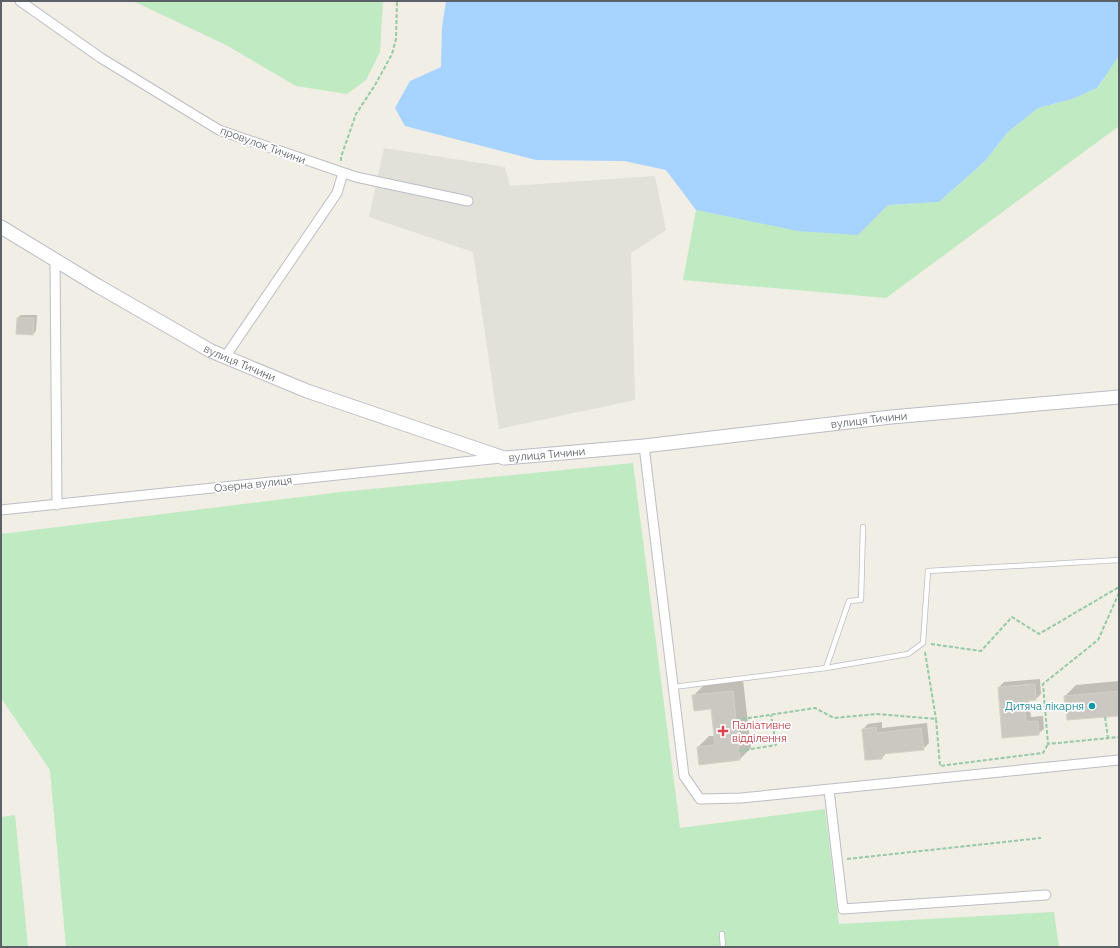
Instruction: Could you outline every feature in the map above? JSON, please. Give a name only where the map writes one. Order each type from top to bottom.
[{"type":"street","name":"провулок Тичини","points":[[20,1],[101,58],[219,130],[356,177],[468,201]]},
{"type":"street","points":[[225,357],[337,194],[343,173]]},
{"type":"street","name":"вулиця Тичини","points":[[1,227],[211,351],[307,391],[504,458],[644,446],[891,416],[1119,397]]},
{"type":"street","points":[[55,260],[57,505]]},
{"type":"street","points":[[644,446],[684,776],[700,799],[742,798],[829,790],[1119,760]]},
{"type":"street","name":"Озерна вулиця","points":[[1,510],[504,458]]},
{"type":"street","points":[[829,790],[843,909],[1046,895]]},
{"type":"lane","points":[[826,668],[849,601],[861,600],[863,527]]},
{"type":"lane","points":[[673,687],[826,668],[908,654],[923,643],[928,570],[1119,560]]},
{"type":"lane","points":[[722,934],[723,947]]},
{"type":"path","points":[[343,173],[341,158],[356,114],[375,85],[392,54],[396,39],[397,1]]},
{"type":"path","points":[[1119,587],[1039,634],[1012,617],[981,650],[923,643],[936,718],[940,766],[1043,753],[1048,744],[1044,684],[1098,640],[1119,593]]},
{"type":"path","points":[[736,720],[815,708],[834,718],[877,714],[936,718]]},
{"type":"path","points":[[739,751],[776,745],[771,715]]},
{"type":"path","points":[[1105,717],[1108,738]]},
{"type":"path","points":[[1048,744],[1119,737]]},
{"type":"path","points":[[837,860],[1041,838]]},
{"type":"shaded area","points":[[384,148],[505,167],[510,186],[655,176],[666,230],[631,253],[635,400],[499,429],[473,252],[369,217]]},
{"type":"green space","points":[[133,1],[383,1],[380,52],[366,80],[347,94],[296,86],[226,45]]},
{"type":"green space","points":[[1119,56],[1119,126],[886,298],[683,280],[696,210],[743,219],[858,234],[888,205],[939,202],[985,161],[1008,132],[1038,108],[1072,99],[1097,88]]},
{"type":"green space","points":[[633,463],[680,828],[825,809],[839,924],[1054,912],[1059,947],[66,947],[50,770],[1,698],[1,534],[341,492]]},
{"type":"green space","points":[[15,815],[28,947],[1,947],[1,817]]},
{"type":"water","points":[[446,1],[1119,1],[1119,56],[1097,88],[1072,99],[1038,108],[1008,132],[985,161],[939,202],[888,205],[858,235],[798,231],[696,210],[666,170],[624,161],[536,160],[405,126],[395,108],[410,81],[441,67],[442,27]]},
{"type":"building","points":[[17,318],[34,318],[33,335],[16,334]]},
{"type":"building","points":[[1035,684],[1036,700],[1024,701],[1026,722],[1038,721],[1039,735],[1002,738],[998,687]]},
{"type":"building","points":[[733,691],[740,760],[699,765],[697,747],[715,745],[711,709],[694,711],[692,695]]},
{"type":"building","name":"Дитяча лікарня","points":[[1119,691],[1119,716],[1067,720],[1064,696]]},
{"type":"building","points":[[876,727],[877,733],[921,728],[924,750],[882,754],[882,759],[865,760],[862,729]]},
{"type":"place","name":"Дитяча лікарня","points":[[1092,706]]},
{"type":"place","name":"Паліативне відділення","points":[[723,731]]}]
